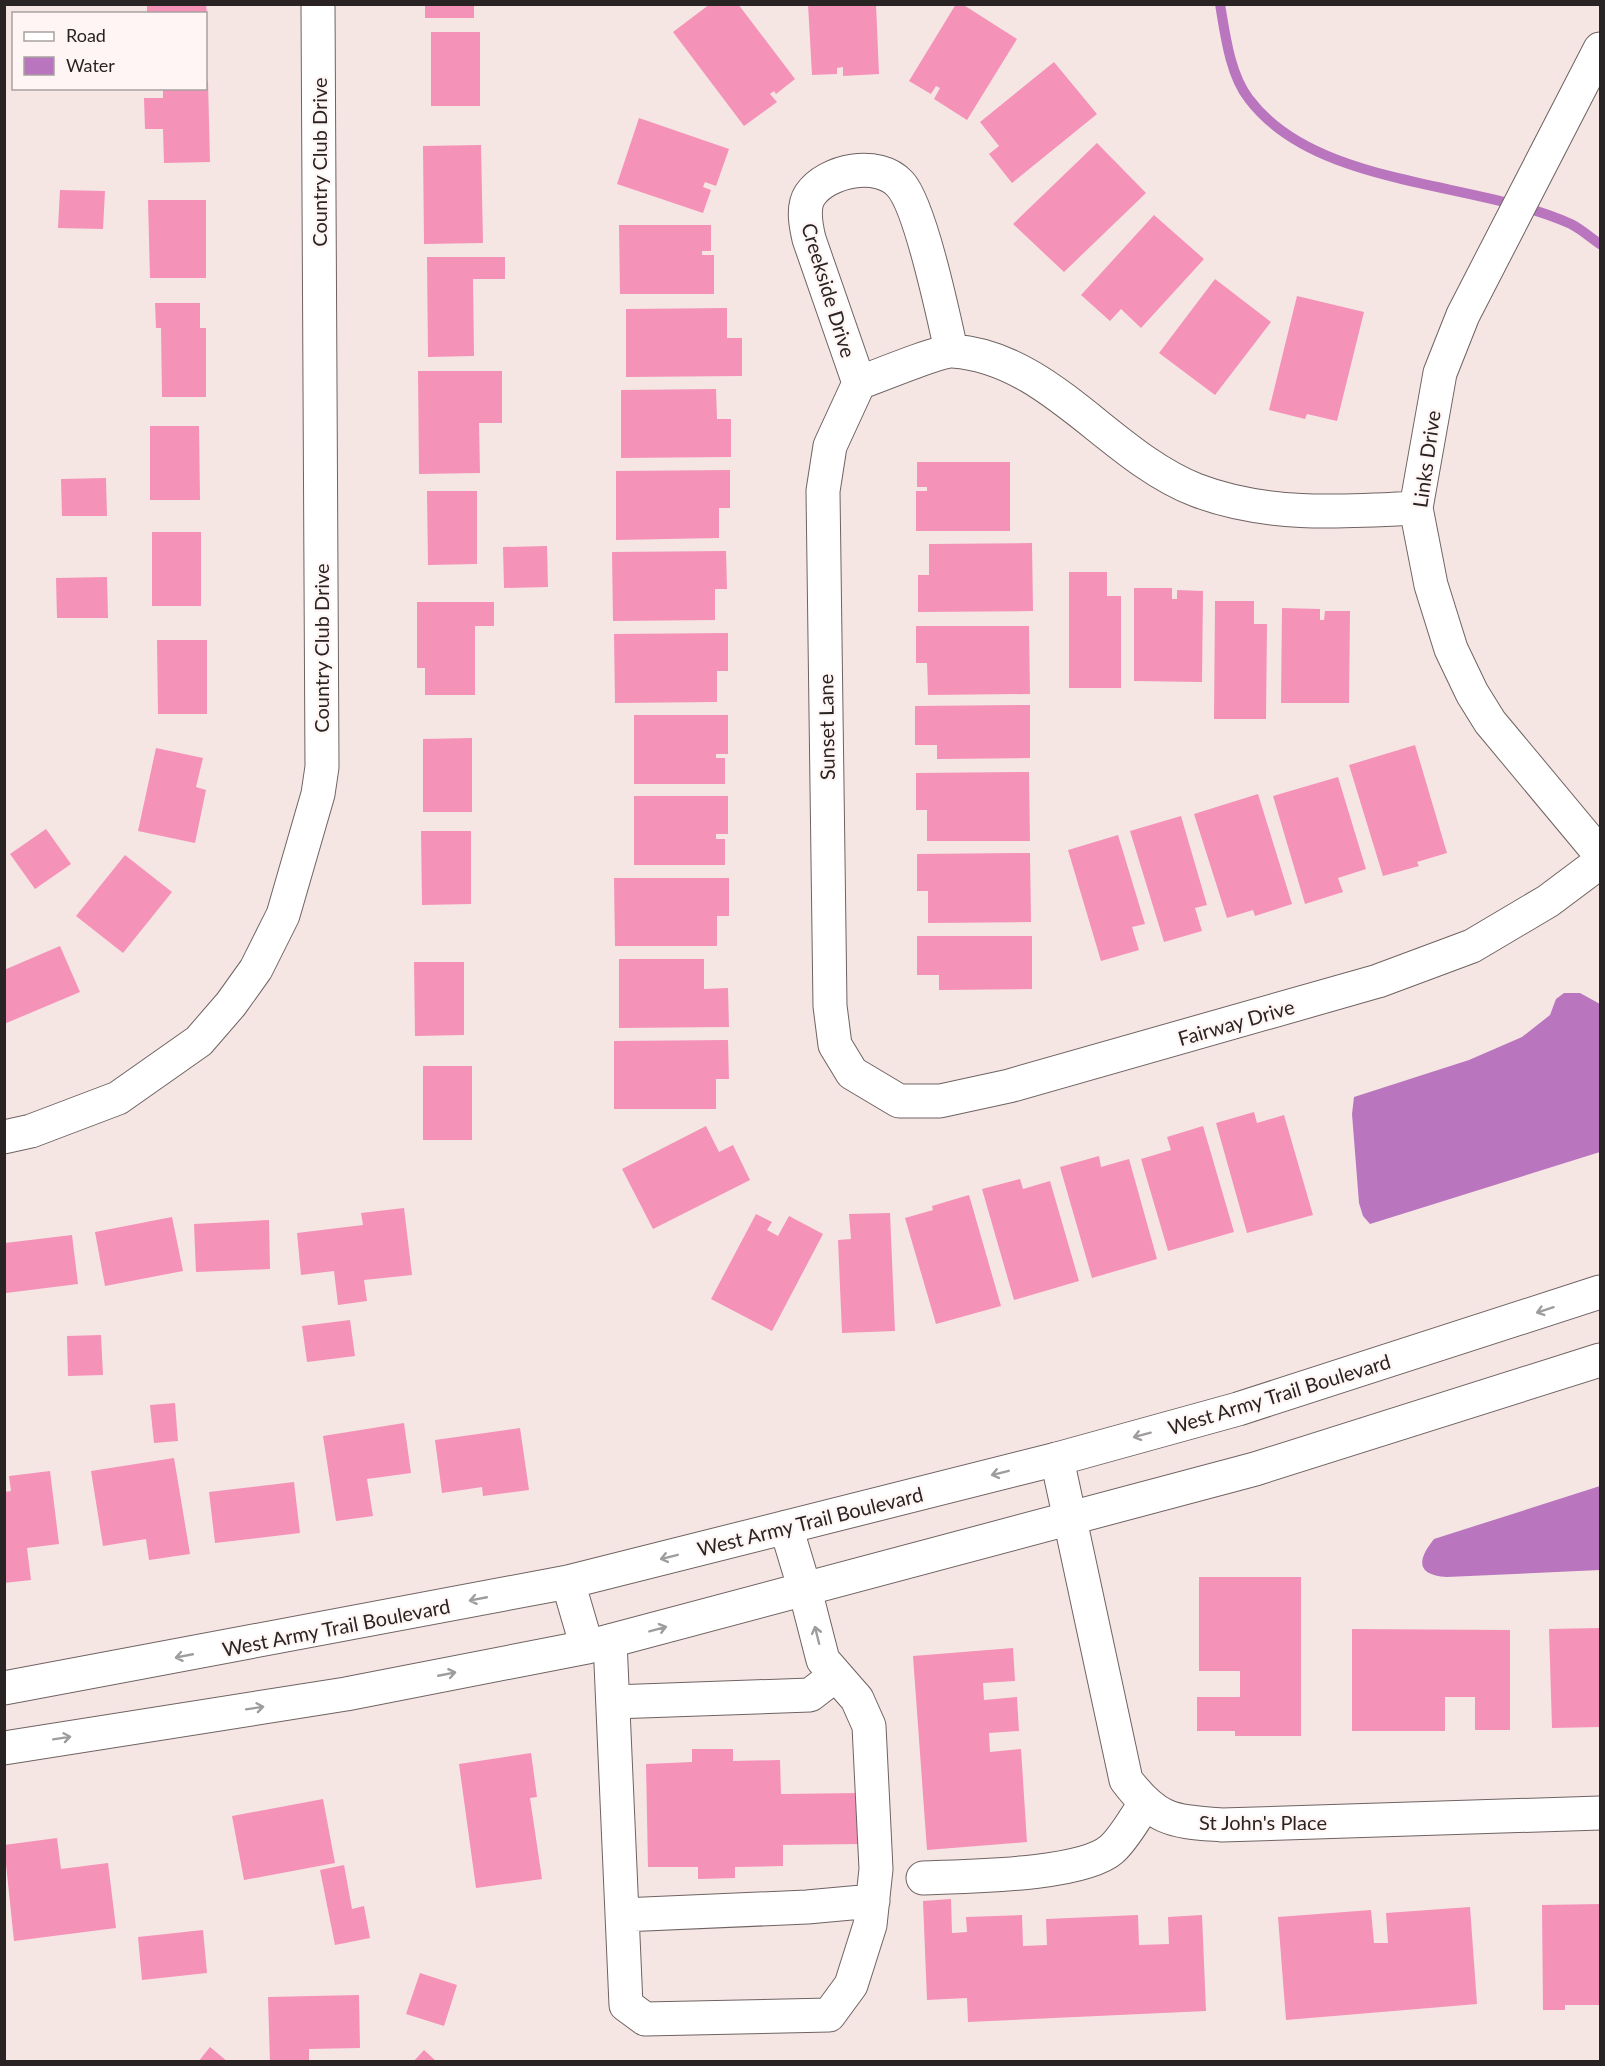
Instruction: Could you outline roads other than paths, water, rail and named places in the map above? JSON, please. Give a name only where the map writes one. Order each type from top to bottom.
[{"type":"street","name":"Country Club Drive","points":[[4,1137],[31,1131],[118,1098],[199,1041],[231,1004],[256,969],[283,915],[318,794],[322,743],[318,4]]},
{"type":"street","name":"Links Drive","points":[[1600,49],[1463,315],[1440,374],[1416,508],[1431,585],[1451,649],[1472,693],[1490,722],[1600,854]]},
{"type":"street","name":"Creekside Drive","points":[[852,171],[879,172],[900,184],[912,206],[940,302],[951,350],[858,383],[804,218],[809,196],[825,180],[852,171]]},
{"type":"street","points":[[951,350],[996,360],[1032,378],[1144,461],[1194,489],[1243,504],[1290,511],[1339,512],[1416,508]]},
{"type":"street","name":"Sunset Lane","points":[[852,1073],[835,1045],[830,1006],[823,491],[830,446],[858,383]]},
{"type":"street","name":"Fairway Drive","points":[[852,1073],[899,1101],[940,1101],[1031,1080],[1378,981],[1472,946],[1548,901],[1600,862]]},
{"type":"street","name":"West Army Trail Boulevard","points":[[4,1688],[568,1582],[1057,1459],[1238,1409],[1600,1292]]},
{"type":"street","points":[[4,1748],[346,1694],[598,1644],[1255,1469],[1600,1360]]},
{"type":"street","name":"St John's Place","points":[[1057,1459],[1072,1519],[1126,1780],[1145,1804],[1176,1821],[1222,1825],[1600,1813]]},
{"type":"street","points":[[568,1582],[598,1644],[613,1702],[626,2006],[645,2019],[829,2015],[851,1985],[870,1925],[876,1869],[869,1726],[857,1700],[823,1660],[786,1527]]},
{"type":"street","points":[[613,1702],[810,1695],[836,1675]]},
{"type":"street","points":[[923,1878],[1009,1873],[1077,1865],[1111,1850],[1145,1804]]},
{"type":"street","points":[[622,1915],[807,1907],[873,1901]]},
{"type":"water","points":[[1564,993],[1580,993],[1600,1004],[1600,1152],[1370,1224],[1363,1216],[1359,1203],[1352,1114],[1354,1097],[1469,1060],[1522,1037],[1550,1015],[1556,999]]},
{"type":"water","points":[[1600,1486],[1600,1570],[1447,1577],[1430,1573],[1422,1565],[1424,1554],[1434,1539]]},
{"type":"waterway","points":[[1220,4],[1229,54],[1237,78],[1249,99],[1278,128],[1314,150],[1355,166],[1532,210],[1571,224],[1600,244]]}]
